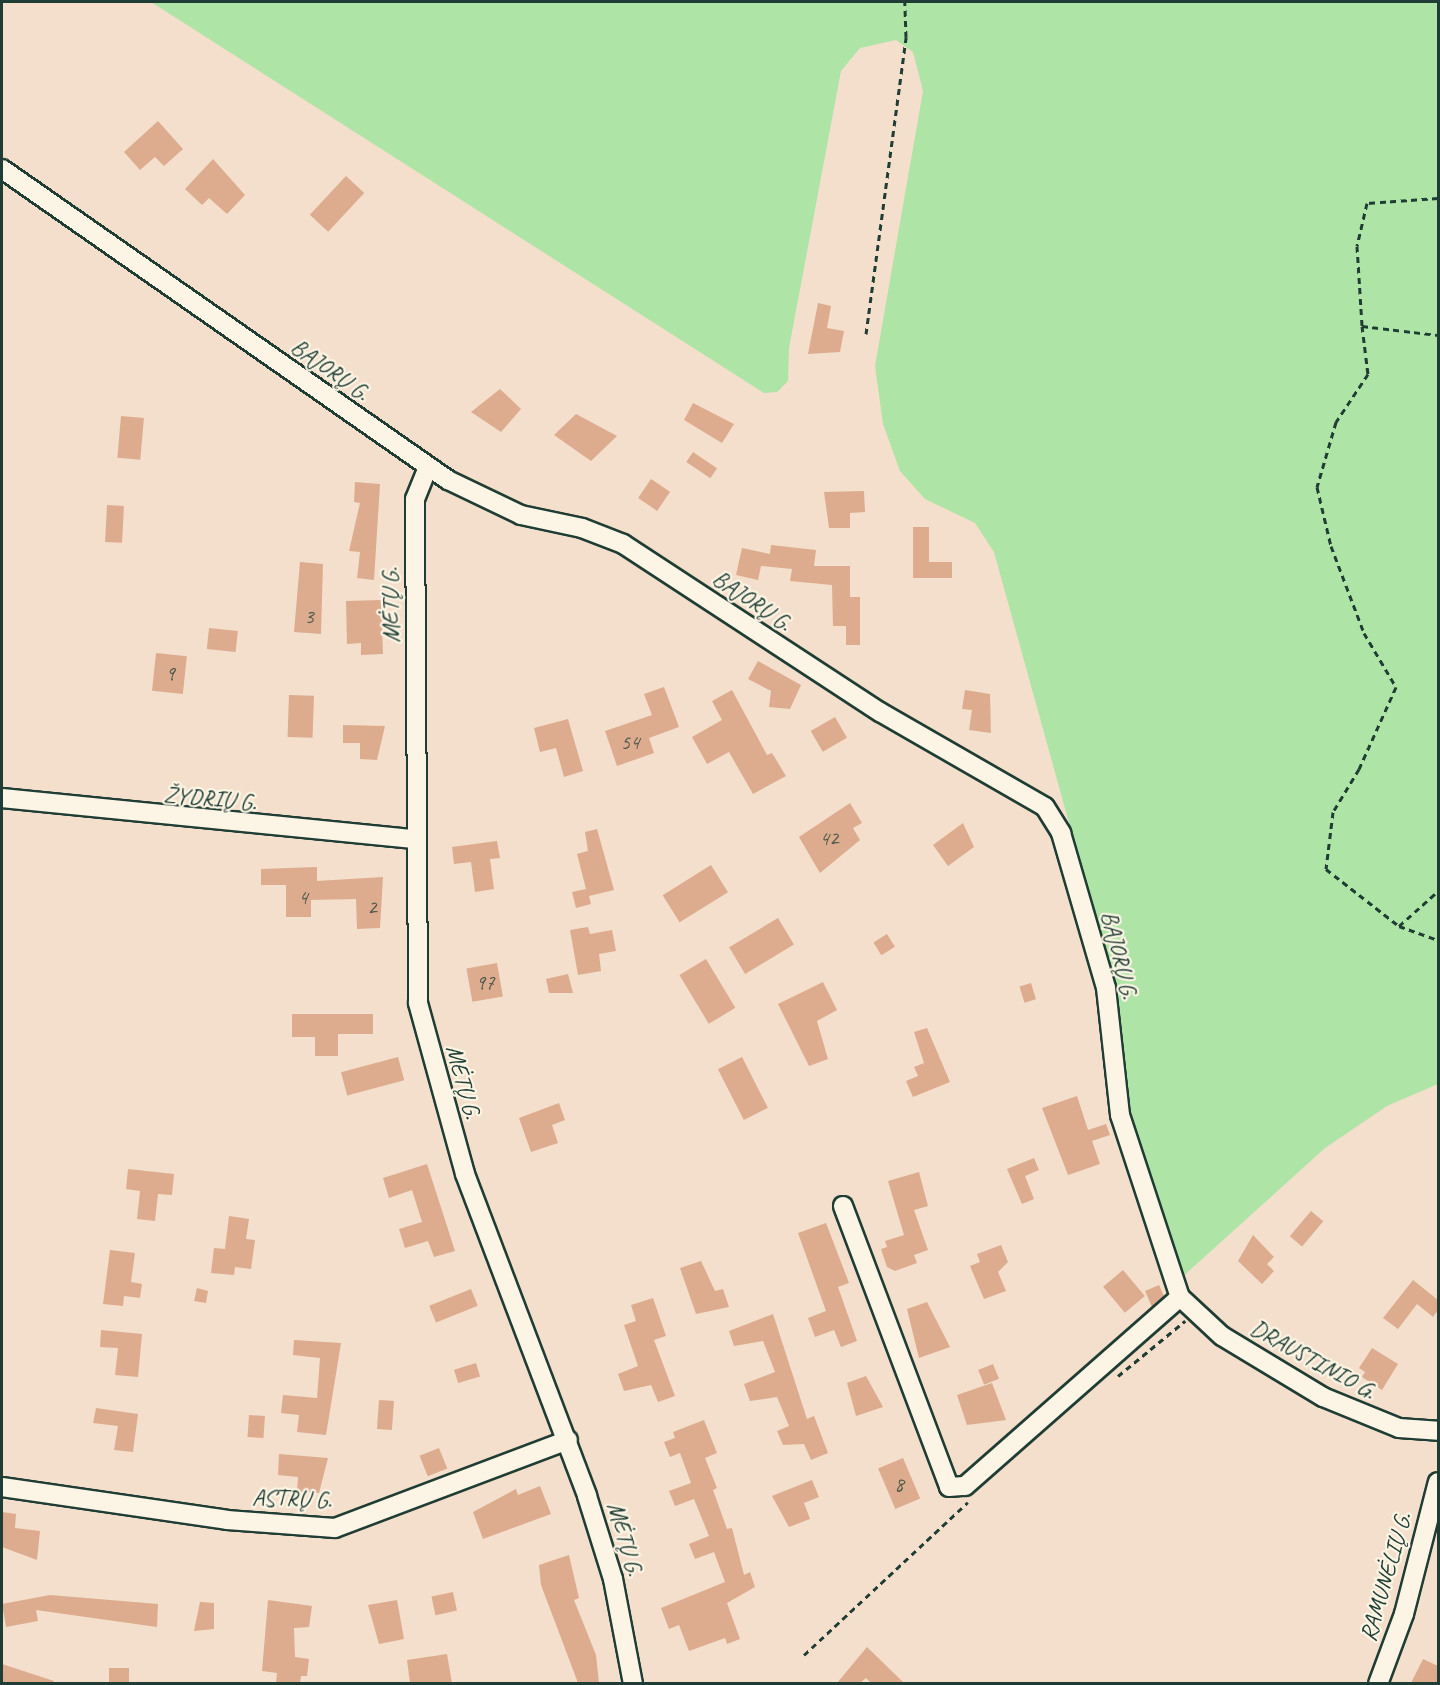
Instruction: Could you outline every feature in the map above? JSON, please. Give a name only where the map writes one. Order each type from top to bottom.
[{"type":"street","name":"BAJORŲ G.","points":[[2,170],[428,467],[491,504],[623,544],[765,640],[1053,817],[1106,988],[1120,1115],[1130,1153],[1180,1297]]},
{"type":"street","name":"MĖTŲ G.","points":[[428,467],[415,499],[415,839],[418,1003],[432,1066],[465,1174],[568,1440],[613,1579],[633,1683]]},
{"type":"street","name":"ŽYDRIŲ G.","points":[[2,798],[415,839]]},
{"type":"street","points":[[843,1206],[949,1487],[964,1486],[1180,1297]]},
{"type":"street","name":"DRAUSTINIO G.","points":[[1180,1297],[1222,1336],[1323,1397],[1390,1426],[1438,1431]]},
{"type":"street","name":"ASTRŲ G.","points":[[2,1487],[227,1520],[335,1528],[568,1440]]},
{"type":"street","name":"RAMUNĖLIŲ G.","points":[[1378,1683],[1404,1614],[1438,1482]]},
{"type":"path","points":[[866,334],[906,37],[905,2]]},
{"type":"path","points":[[1438,198],[1367,202],[1356,246],[1368,374],[1336,422],[1317,487],[1331,546],[1364,633],[1396,687],[1359,770],[1333,812],[1326,869],[1399,927],[1438,940]]},
{"type":"path","points":[[1362,326],[1438,334]]},
{"type":"path","points":[[1399,927],[1438,891]]},
{"type":"green space","points":[[151,2],[1438,2],[1438,1084],[1387,1106],[1325,1148],[1180,1279],[1126,1094],[1115,989],[994,552],[975,523],[925,499],[900,471],[883,424],[875,366],[923,91],[913,52],[896,40],[860,48],[841,71],[789,348],[788,381],[777,392],[764,393]]},
{"type":"building","points":[[158,121],[183,149],[164,166],[155,157],[140,170],[124,152]]},
{"type":"building","points":[[213,159],[245,195],[227,214],[209,198],[202,205],[185,189]]},
{"type":"building","points":[[346,176],[364,193],[328,232],[310,215]]},
{"type":"building","points":[[818,303],[831,306],[827,328],[844,331],[840,352],[808,354]]},
{"type":"building","points":[[500,389],[521,409],[501,432],[471,412]]},
{"type":"building","points":[[693,403],[734,424],[722,443],[684,420]]},
{"type":"building","points":[[576,414],[617,436],[591,461],[554,435]]},
{"type":"building","points":[[121,416],[144,418],[140,460],[117,458]]},
{"type":"building","points":[[693,452],[717,468],[710,478],[686,462]]},
{"type":"building","points":[[651,479],[670,492],[657,511],[638,498]]},
{"type":"building","points":[[355,482],[380,484],[374,580],[357,578],[360,552],[349,551],[360,503],[354,502]]},
{"type":"building","points":[[864,491],[865,512],[850,513],[850,528],[829,528],[824,492]]},
{"type":"building","points":[[107,505],[124,506],[122,543],[105,542]]},
{"type":"building","points":[[913,527],[929,527],[929,562],[952,562],[952,578],[913,578]]},
{"type":"building","points":[[771,545],[816,550],[814,566],[850,566],[850,597],[860,597],[860,645],[846,645],[846,626],[833,626],[832,585],[790,581],[792,569],[761,566],[758,580],[736,575],[742,548],[770,554]]},
{"type":"building","points":[[300,562],[323,564],[321,634],[294,632]]},
{"type":"building","points":[[381,600],[383,654],[361,655],[361,643],[347,644],[346,601]]},
{"type":"building","points":[[209,628],[238,631],[236,652],[207,649]]},
{"type":"building","points":[[156,653],[187,656],[183,694],[152,691]]},
{"type":"building","points":[[758,661],[801,685],[790,709],[769,707],[771,691],[748,679]]},
{"type":"building","points":[[664,687],[679,727],[649,738],[654,753],[617,766],[605,731],[652,715],[644,694]]},
{"type":"building","points":[[732,690],[767,755],[772,753],[786,776],[753,794],[729,752],[707,764],[692,737],[722,720],[712,701]]},
{"type":"building","points":[[965,690],[990,694],[991,733],[969,730],[972,710],[962,709]]},
{"type":"building","points":[[289,695],[314,696],[313,738],[288,737]]},
{"type":"building","points":[[835,717],[847,738],[823,752],[811,731]]},
{"type":"building","points":[[568,719],[583,771],[564,777],[556,748],[540,752],[534,728]]},
{"type":"building","points":[[343,725],[385,726],[377,760],[360,759],[360,743],[343,743]]},
{"type":"building","points":[[850,803],[862,823],[853,828],[860,840],[820,873],[799,837]]},
{"type":"building","points":[[963,823],[974,847],[948,866],[933,845]]},
{"type":"building","points":[[597,829],[614,890],[589,896],[591,904],[576,908],[572,892],[586,889],[577,854],[588,851],[585,832]]},
{"type":"building","points":[[497,841],[500,858],[490,859],[494,889],[475,892],[471,862],[454,864],[452,847]]},
{"type":"building","points":[[711,865],[728,892],[680,922],[663,895]]},
{"type":"building","points":[[317,867],[317,881],[383,877],[380,928],[357,929],[356,899],[311,900],[311,917],[286,917],[286,885],[261,885],[261,869]]},
{"type":"building","points":[[778,918],[794,945],[745,974],[729,947]]},
{"type":"building","points":[[588,927],[590,934],[612,930],[616,951],[599,954],[601,971],[578,975],[570,930]]},
{"type":"building","points":[[887,934],[895,947],[881,955],[873,942]]},
{"type":"building","points":[[706,959],[735,1008],[709,1024],[679,975]]},
{"type":"building","points":[[497,963],[503,996],[472,1002],[466,968]]},
{"type":"building","points":[[568,974],[573,993],[549,993],[546,979]]},
{"type":"building","points":[[823,982],[837,1010],[817,1021],[828,1059],[809,1066],[778,1004]]},
{"type":"building","points":[[1031,983],[1036,999],[1024,1003],[1020,987]]},
{"type":"building","points":[[292,1014],[373,1014],[373,1034],[338,1034],[338,1056],[315,1056],[315,1037],[292,1037]]},
{"type":"building","points":[[927,1028],[950,1082],[913,1097],[906,1081],[918,1076],[914,1067],[924,1063],[914,1032]]},
{"type":"building","points":[[398,1057],[404,1080],[347,1095],[341,1072]]},
{"type":"building","points":[[742,1057],[768,1108],[744,1120],[718,1069]]},
{"type":"building","points":[[1077,1096],[1088,1130],[1106,1124],[1110,1135],[1092,1141],[1100,1164],[1068,1175],[1042,1108]]},
{"type":"building","points":[[559,1103],[565,1120],[552,1125],[558,1143],[531,1152],[519,1118]]},
{"type":"building","points":[[1034,1158],[1039,1170],[1025,1176],[1034,1199],[1022,1204],[1007,1169]]},
{"type":"building","points":[[427,1164],[455,1251],[434,1257],[428,1241],[405,1248],[399,1229],[422,1222],[412,1190],[389,1198],[383,1178]]},
{"type":"building","points":[[128,1169],[174,1174],[172,1195],[158,1194],[155,1221],[137,1219],[140,1191],[126,1189]]},
{"type":"building","points":[[919,1172],[928,1206],[914,1210],[928,1250],[914,1255],[917,1263],[895,1271],[887,1267],[881,1249],[887,1247],[885,1241],[904,1235],[888,1181]]},
{"type":"building","points":[[1311,1211],[1323,1221],[1302,1247],[1290,1236]]},
{"type":"building","points":[[229,1216],[249,1219],[246,1239],[255,1240],[251,1269],[235,1267],[234,1275],[211,1273],[214,1248],[225,1249]]},
{"type":"building","points":[[826,1223],[849,1283],[838,1287],[857,1341],[841,1347],[834,1330],[815,1337],[808,1318],[826,1311],[798,1233]]},
{"type":"building","points":[[1253,1235],[1274,1257],[1267,1264],[1274,1271],[1262,1284],[1238,1261]]},
{"type":"building","points":[[1001,1245],[1008,1262],[998,1272],[1006,1291],[984,1299],[970,1266],[980,1262],[977,1254]]},
{"type":"building","points":[[110,1250],[135,1253],[131,1282],[142,1284],[140,1298],[124,1296],[123,1306],[103,1304]]},
{"type":"building","points":[[701,1261],[715,1291],[723,1289],[729,1307],[696,1314],[680,1268]]},
{"type":"building","points":[[1123,1270],[1145,1296],[1125,1313],[1103,1287]]},
{"type":"building","points":[[1413,1280],[1438,1300],[1438,1310],[1433,1317],[1417,1304],[1398,1329],[1383,1318]]},
{"type":"building","points":[[1159,1285],[1164,1296],[1152,1307],[1145,1291]]},
{"type":"building","points":[[197,1288],[208,1291],[206,1303],[194,1301]]},
{"type":"building","points":[[471,1289],[478,1306],[436,1323],[429,1306]]},
{"type":"building","points":[[653,1298],[666,1336],[654,1340],[675,1396],[658,1402],[651,1385],[624,1391],[618,1374],[638,1366],[624,1325],[636,1321],[631,1305]]},
{"type":"building","points":[[927,1302],[950,1347],[919,1358],[907,1309]]},
{"type":"building","points":[[773,1314],[807,1419],[814,1416],[828,1453],[811,1460],[804,1444],[783,1445],[777,1431],[789,1426],[777,1397],[750,1401],[744,1384],[775,1372],[763,1341],[734,1346],[729,1331]]},
{"type":"building","points":[[101,1330],[142,1334],[138,1377],[115,1375],[118,1348],[100,1347]]},
{"type":"building","points":[[294,1340],[341,1343],[326,1435],[297,1432],[299,1415],[281,1413],[283,1395],[317,1398],[320,1358],[293,1355]]},
{"type":"building","points":[[1372,1348],[1398,1364],[1382,1390],[1362,1377],[1365,1372],[1359,1368]]},
{"type":"building","points":[[476,1363],[480,1376],[458,1383],[454,1370]]},
{"type":"building","points":[[993,1364],[999,1379],[984,1385],[978,1370]]},
{"type":"building","points":[[866,1376],[883,1407],[856,1416],[847,1383]]},
{"type":"building","points":[[992,1383],[1006,1420],[967,1425],[957,1395]]},
{"type":"building","points":[[379,1400],[394,1401],[392,1430],[377,1429]]},
{"type":"building","points":[[96,1408],[138,1414],[133,1452],[114,1450],[118,1426],[93,1423]]},
{"type":"building","points":[[249,1415],[265,1416],[263,1438],[247,1437]]},
{"type":"building","points":[[704,1420],[717,1453],[705,1458],[717,1488],[713,1490],[727,1529],[732,1528],[744,1575],[750,1572],[755,1587],[727,1603],[740,1639],[727,1644],[725,1638],[689,1651],[679,1625],[669,1629],[661,1608],[725,1582],[714,1552],[695,1559],[689,1544],[709,1536],[694,1499],[675,1506],[669,1491],[691,1483],[680,1453],[670,1457],[664,1442],[675,1438],[673,1432]]},
{"type":"building","points":[[439,1448],[447,1468],[428,1476],[420,1456]]},
{"type":"building","points":[[279,1454],[328,1458],[319,1493],[297,1492],[298,1477],[278,1475]]},
{"type":"building","points":[[903,1458],[920,1499],[895,1509],[878,1469]]},
{"type":"building","points":[[812,1480],[819,1497],[804,1503],[810,1519],[789,1527],[772,1496]]},
{"type":"building","points":[[540,1486],[551,1514],[483,1539],[473,1512],[516,1489],[518,1495]]},
{"type":"building","points":[[2,1512],[16,1514],[15,1528],[40,1531],[37,1560],[2,1547]]},
{"type":"building","points":[[569,1555],[579,1598],[574,1600],[596,1655],[599,1683],[578,1683],[541,1585],[539,1565]]},
{"type":"building","points":[[453,1592],[457,1611],[435,1615],[431,1597]]},
{"type":"building","points":[[50,1595],[158,1604],[157,1627],[36,1610],[38,1621],[6,1627],[2,1604]]},
{"type":"building","points":[[268,1600],[312,1606],[309,1627],[294,1628],[295,1657],[309,1659],[307,1676],[301,1676],[300,1683],[276,1683],[277,1673],[262,1671]]},
{"type":"building","points":[[397,1600],[404,1639],[379,1644],[368,1605]]},
{"type":"building","points":[[200,1602],[214,1603],[214,1629],[194,1631]]},
{"type":"building","points":[[867,1647],[904,1683],[871,1683],[866,1678],[860,1683],[837,1683]]},
{"type":"building","points":[[447,1654],[452,1683],[410,1683],[407,1660]]},
{"type":"building","points":[[1423,1659],[1438,1666],[1438,1683],[1411,1683]]},
{"type":"building","points":[[2,1664],[54,1681],[53,1683],[2,1683]]},
{"type":"building","points":[[109,1668],[129,1668],[129,1683],[109,1683]]}]
